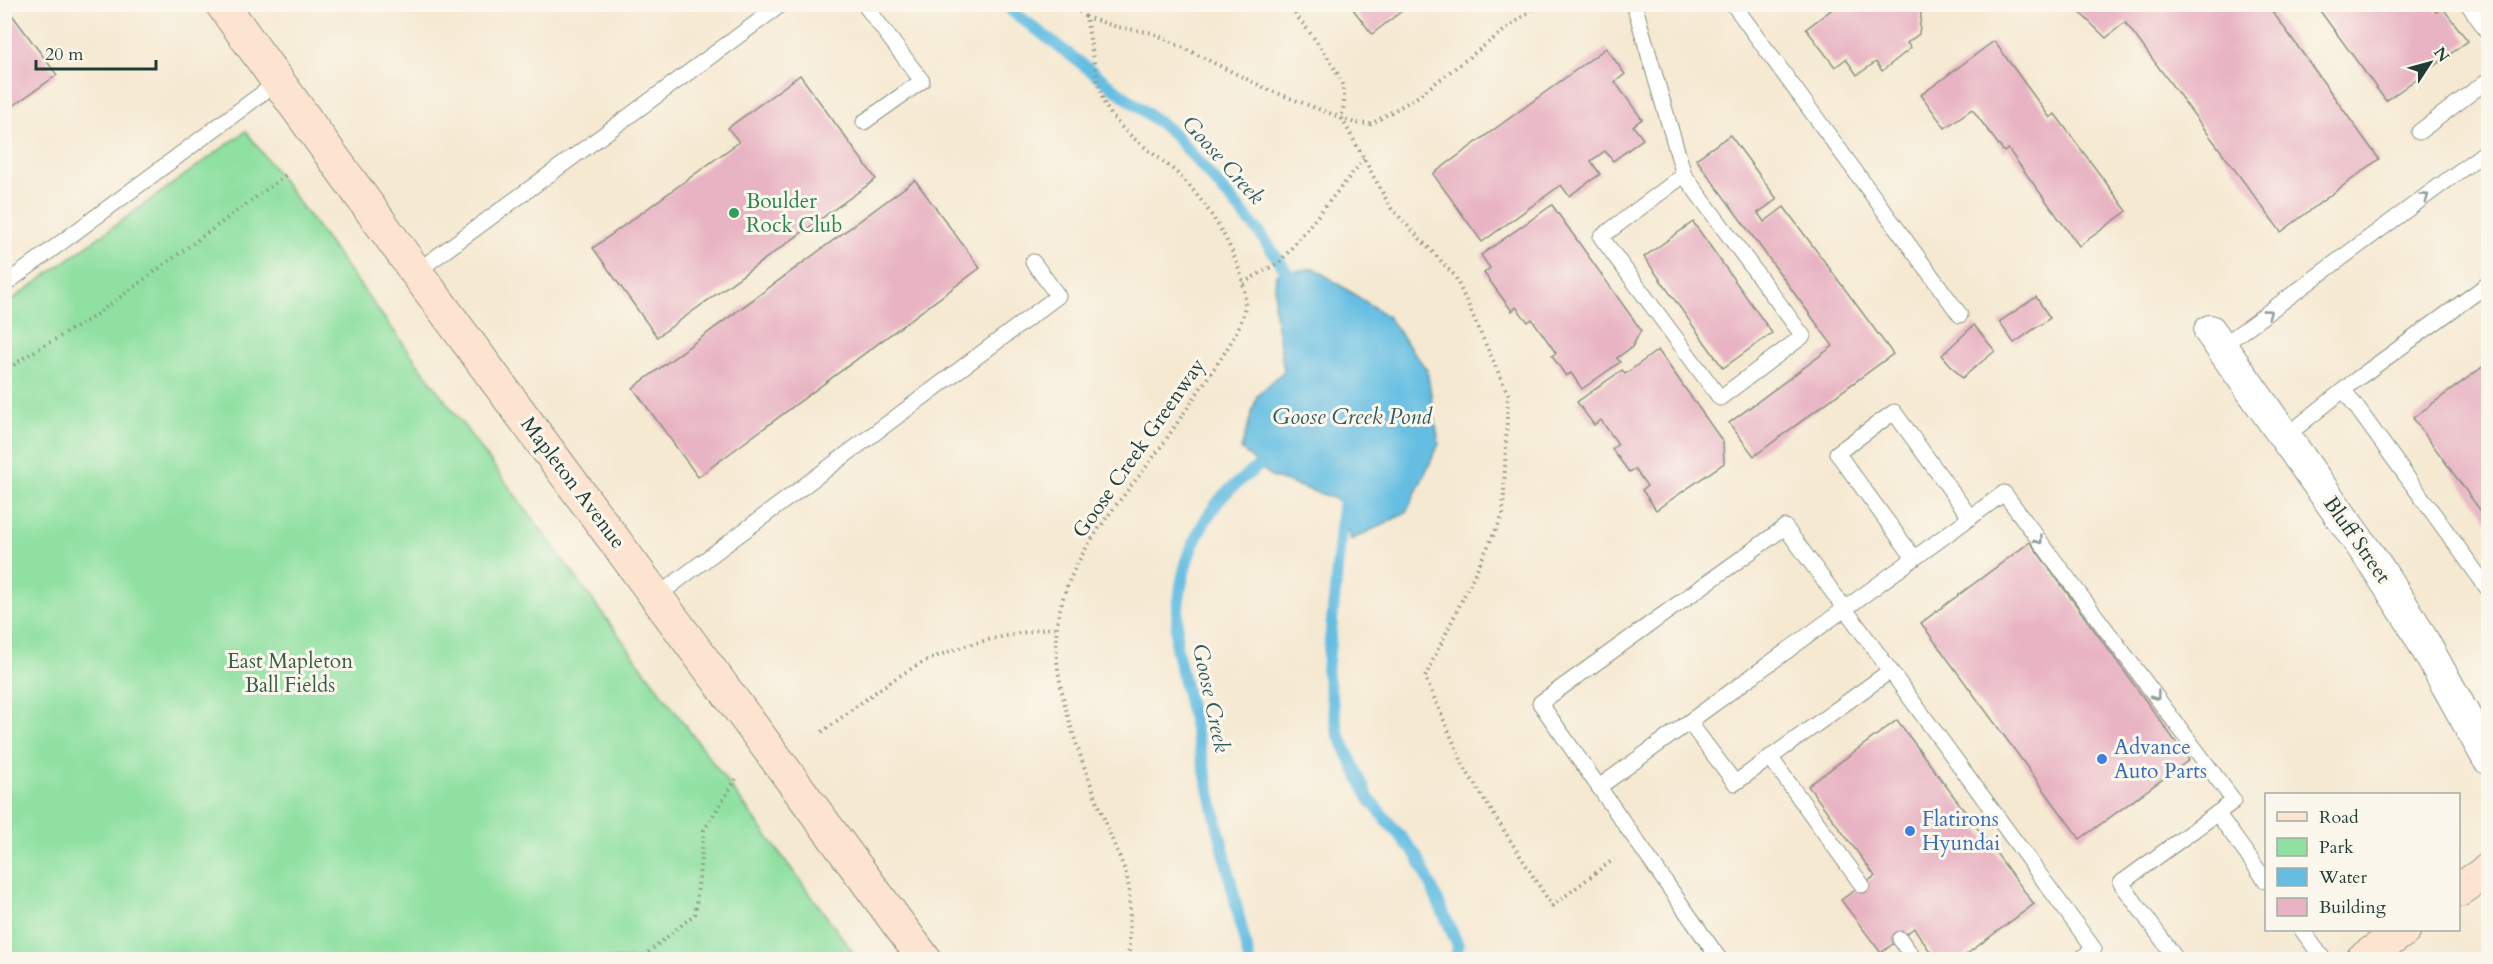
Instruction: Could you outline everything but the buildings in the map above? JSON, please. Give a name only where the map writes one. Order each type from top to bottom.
[{"type":"street","name":"Mapleton Avenue","points":[[222,4],[416,272],[925,960]]},
{"type":"street","name":"Bluff Street","points":[[2216,339],[2412,620],[2488,758]]},
{"type":"street","points":[[2460,890],[2488,870]]},
{"type":"street","points":[[2362,960],[2403,931]]},
{"type":"lane","points":[[416,272],[782,4]]},
{"type":"lane","points":[[864,4],[922,81],[864,122]]},
{"type":"lane","points":[[1634,4],[1684,175],[1803,336],[1720,398],[1601,237],[1684,175]]},
{"type":"lane","points":[[1732,4],[1960,315]]},
{"type":"lane","points":[[2468,4],[2488,33]]},
{"type":"lane","points":[[2419,132],[2488,80]]},
{"type":"lane","points":[[4,285],[279,81]]},
{"type":"lane","points":[[2216,339],[2488,150]]},
{"type":"lane","points":[[657,596],[1058,296],[1033,262]]},
{"type":"lane","points":[[2285,437],[2344,390],[2488,284]]},
{"type":"lane","points":[[2344,390],[2488,589]]},
{"type":"lane","points":[[1914,558],[1838,453],[1884,419],[1894,412],[1970,518]]},
{"type":"lane","points":[[1599,787],[2004,493],[2234,801],[2121,883],[2177,960]]},
{"type":"lane","points":[[1720,960],[1540,702],[1785,527],[2094,949],[2079,960]]},
{"type":"lane","points":[[1689,722],[1735,783],[1890,671]]},
{"type":"lane","points":[[1770,757],[1862,885]]},
{"type":"lane","points":[[2217,813],[2265,880]]},
{"type":"lane","points":[[2303,931],[2324,960]]},
{"type":"lane","points":[[1900,939],[1915,960]]},
{"type":"path","points":[[1070,4],[1086,17],[1117,27],[1153,33],[1269,90],[1355,123],[1371,124],[1417,97],[1539,4]]},
{"type":"path","name":"Goose Creek Greenway","points":[[1086,4],[1086,17],[1106,107],[1118,124],[1179,175],[1204,204],[1233,254],[1243,283],[1245,302],[1240,323],[1224,355],[1084,550],[1068,582],[1056,627],[1057,662],[1064,700],[1084,764],[1126,876],[1128,960]]},
{"type":"path","points":[[1288,4],[1331,63],[1343,87],[1344,108],[1341,117],[1391,208],[1455,276],[1508,394],[1503,515],[1425,677],[1465,769],[1552,906],[1637,842]]},
{"type":"path","points":[[1243,283],[1280,262],[1364,159]]},
{"type":"path","points":[[4,372],[93,317],[286,175]]},
{"type":"path","points":[[822,732],[899,677],[925,662],[955,650],[1006,635],[1056,627]]},
{"type":"path","points":[[639,960],[695,914],[704,830],[736,779]]},
{"type":"green space","name":"East Mapleton Ball Fields","points":[[246,131],[858,959],[5,959],[5,305]]},
{"type":"water","name":"Goose Creek Pond","points":[[1314,268],[1387,316],[1427,370],[1439,444],[1406,513],[1351,540],[1339,500],[1272,477],[1241,449],[1257,396],[1284,371],[1274,308],[1276,274]]},
{"type":"waterway","name":"Goose Creek","points":[[1007,4],[1012,11],[1173,133],[1260,233],[1295,284]]},
{"type":"waterway","name":"Goose Creek","points":[[1249,960],[1176,647],[1180,589],[1197,536],[1223,496],[1270,456]]},
{"type":"waterway","name":"Goose Creek","points":[[1344,498],[1327,672],[1338,733],[1369,799],[1417,856],[1458,945],[1456,960]]},
{"type":"place","name":"Boulder Rock Club","points":[[734,213]]},
{"type":"place","name":"Advance Auto Parts","points":[[2102,759]]},
{"type":"place","name":"Flatirons Hyundai","points":[[1910,831]]}]
